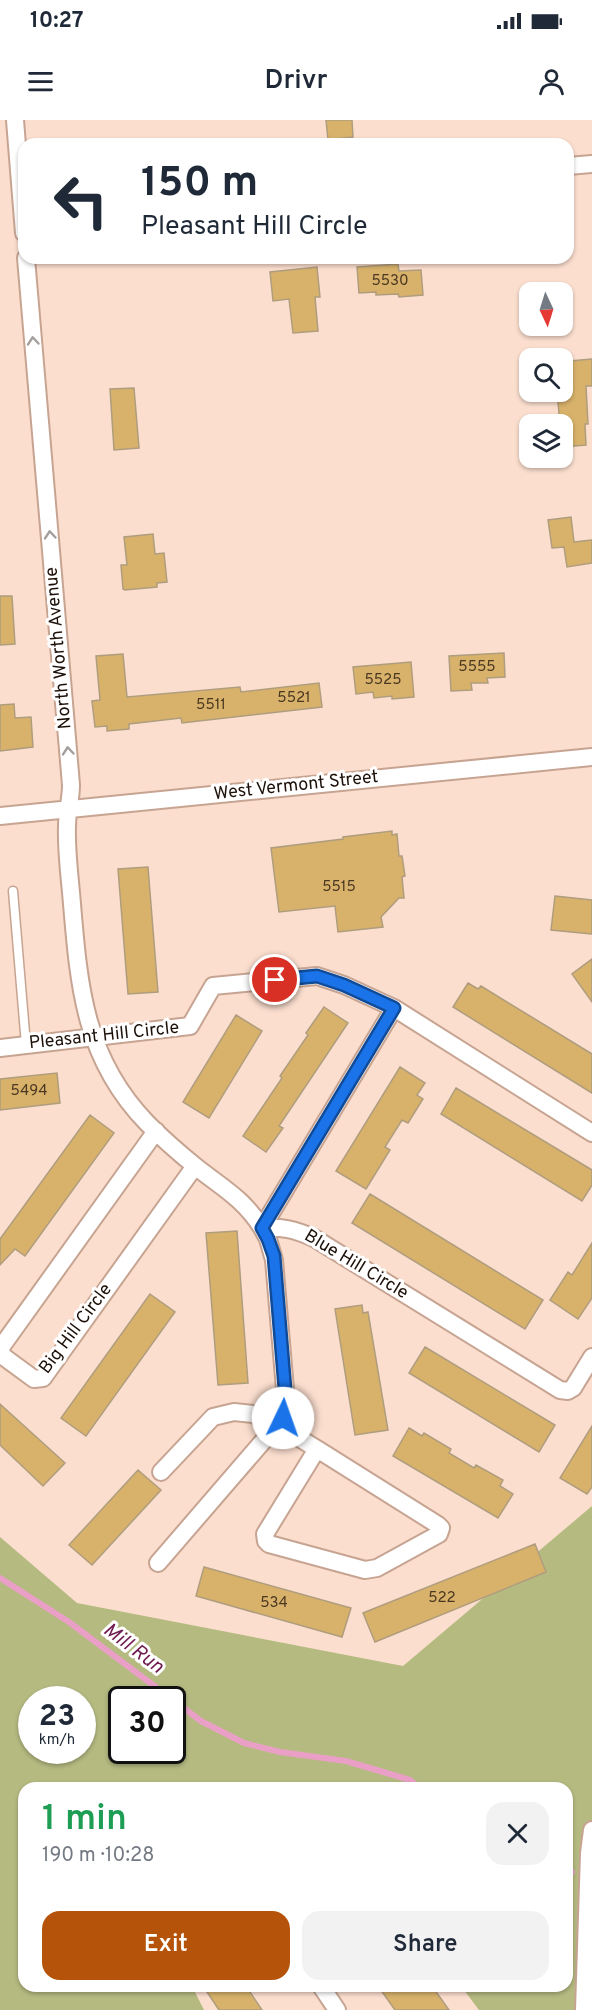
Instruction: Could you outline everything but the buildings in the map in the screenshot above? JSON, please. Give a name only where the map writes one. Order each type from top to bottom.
[{"type":"street","points":[[15,120],[18,155]]},
{"type":"street","points":[[574,166],[592,164]]},
{"type":"street","name":"North Worth Avenue","points":[[27,264],[71,785],[66,828],[77,968],[82,998],[93,1037]]},
{"type":"street","name":"West Vermont Street","points":[[0,816],[592,757]]},
{"type":"street","name":"Pleasant Hill Circle","points":[[0,1048],[190,1026],[213,986],[317,976],[344,985],[394,1008]]},
{"type":"street","points":[[262,1228],[394,1008],[592,1133]]},
{"type":"street","points":[[93,1037],[115,1083],[136,1111],[195,1166],[236,1196],[248,1208],[268,1239],[274,1256],[286,1406],[283,1418],[158,1563]]},
{"type":"street","name":"Big Hill Circle","points":[[156,1131],[2,1346],[1,1352],[4,1358],[34,1379],[43,1378],[195,1166]]},
{"type":"street","name":"Blue Hill Circle","points":[[262,1228],[295,1230],[314,1238],[560,1390],[568,1391],[573,1388],[592,1357]]},
{"type":"street","points":[[162,1472],[213,1417],[234,1412],[252,1414],[278,1425],[317,1449],[438,1525],[441,1528],[439,1534],[372,1570],[364,1570],[269,1544],[265,1534],[317,1449]]},
{"type":"street","points":[[584,2010],[589,1853],[592,1830]]},
{"type":"street","points":[[325,1992],[337,2010]]},
{"type":"lane","points":[[13,891],[26,1045]]},
{"type":"green space","points":[[592,1506],[592,2010],[479,2010],[466,1992],[573,1992],[573,1782],[18,1782],[18,1992],[195,1992],[204,2010],[0,2010],[0,1537],[77,1603],[403,1666]]},
{"type":"waterway","name":"Mill Run","points":[[0,1578],[69,1622],[201,1721],[244,1743],[280,1752],[346,1761],[412,1782]]},
{"type":"route","points":[[275,980],[317,976],[344,985],[394,1008],[262,1228],[274,1256],[286,1401],[283,1418]]}]
